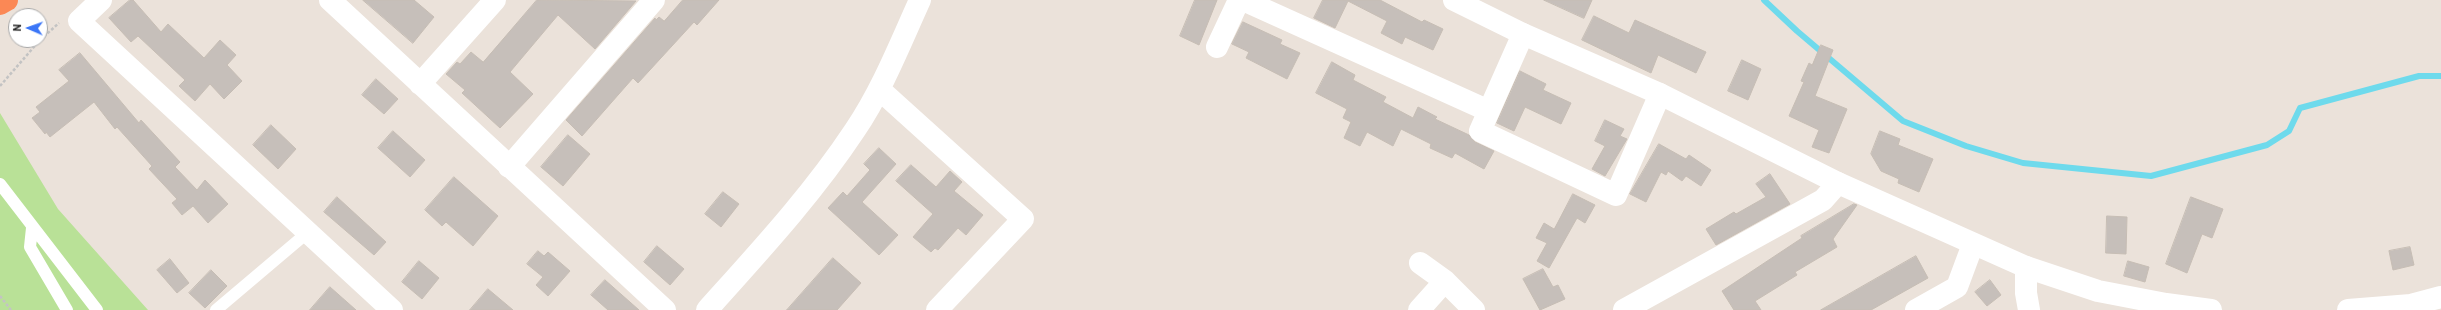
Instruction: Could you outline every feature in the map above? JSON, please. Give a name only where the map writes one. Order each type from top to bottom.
[{"type":"highway","points":[[0,4],[7,0]]},
{"type":"street","points":[[100,0],[79,21],[392,310]]},
{"type":"street","points":[[330,0],[665,310]]},
{"type":"street","points":[[420,84],[495,0]]},
{"type":"street","points":[[509,167],[654,0]]},
{"type":"street","points":[[707,310],[806,198],[855,129],[879,89],[920,0]]},
{"type":"street","points":[[1217,47],[1239,0]]},
{"type":"street","points":[[1243,0],[1489,111]]},
{"type":"street","points":[[1454,0],[1523,34],[1660,94],[1838,183],[2026,267],[2098,291],[2166,304],[2211,310]]},
{"type":"street","points":[[1523,34],[1480,131],[1616,194],[1660,94]]},
{"type":"street","points":[[879,89],[1023,219],[937,310]]},
{"type":"street","points":[[1624,310],[1823,200],[1838,183]]},
{"type":"street","points":[[1916,310],[1957,287],[1973,244]]},
{"type":"street","points":[[1420,263],[1445,281],[1474,310]]},
{"type":"street","points":[[2026,267],[2026,293],[2029,310]]},
{"type":"street","points":[[1419,310],[1445,281]]},
{"type":"street","points":[[2348,310],[2411,305],[2441,297]]},
{"type":"lane","points":[[0,184],[32,228],[97,310]]},
{"type":"lane","points":[[32,228],[30,247],[67,310]]},
{"type":"lane","points":[[216,310],[307,233]]},
{"type":"path","points":[[0,86],[33,48]]},
{"type":"path","points":[[0,296],[10,310]]},
{"type":"green space","points":[[0,113],[58,209],[148,310],[0,310]]},
{"type":"building","points":[[130,0],[133,0],[161,32],[168,24],[204,58],[220,40],[236,55],[227,65],[242,81],[224,99],[210,84],[195,101],[179,86],[185,80],[138,36],[131,42],[109,18]]},
{"type":"building","points":[[363,0],[414,0],[434,17],[413,43]]},
{"type":"building","points":[[537,0],[636,1],[595,49],[558,15],[510,72],[533,94],[500,128],[462,93],[465,90],[446,74],[457,62],[460,64],[471,52],[483,62]]},
{"type":"building","points":[[683,0],[719,0],[697,25],[694,22],[638,83],[633,78],[582,136],[566,120],[655,18],[656,20],[659,17],[664,21]]},
{"type":"building","points":[[1195,0],[1217,0],[1199,45],[1180,36]]},
{"type":"building","points":[[1323,0],[1380,0],[1422,22],[1424,20],[1443,29],[1433,50],[1405,37],[1402,44],[1381,33],[1387,21],[1348,1],[1335,28],[1314,18]]},
{"type":"building","points":[[1544,0],[1592,0],[1584,18]]},
{"type":"building","points":[[1594,16],[1629,33],[1635,20],[1706,52],[1696,73],[1658,55],[1651,73],[1582,40]]},
{"type":"building","points":[[1243,22],[1282,40],[1280,44],[1300,53],[1287,79],[1246,58],[1249,52],[1232,44]]},
{"type":"building","points":[[1821,45],[1833,50],[1815,96],[1847,109],[1829,153],[1812,147],[1819,130],[1789,116],[1804,82],[1801,81],[1809,63],[1812,65]]},
{"type":"building","points":[[80,53],[139,123],[141,120],[180,162],[175,167],[197,190],[205,180],[228,204],[208,223],[193,206],[182,215],[172,203],[177,199],[149,169],[152,166],[117,127],[115,129],[94,102],[50,137],[46,132],[45,134],[32,118],[40,112],[36,107],[69,81],[59,70]]},
{"type":"building","points":[[1742,60],[1761,69],[1748,100],[1728,91]]},
{"type":"building","points":[[1332,62],[1355,75],[1353,80],[1386,97],[1383,102],[1413,118],[1418,107],[1437,117],[1435,119],[1469,135],[1475,142],[1494,151],[1484,169],[1455,153],[1452,158],[1430,148],[1431,144],[1401,129],[1393,146],[1367,132],[1360,146],[1344,138],[1351,122],[1343,118],[1347,109],[1316,93]]},
{"type":"building","points":[[1520,71],[1546,84],[1543,90],[1571,103],[1561,124],[1525,107],[1514,131],[1497,123]]},
{"type":"building","points":[[376,79],[398,99],[384,114],[362,95]]},
{"type":"building","points":[[1605,120],[1624,129],[1620,136],[1627,139],[1605,176],[1592,169],[1605,146],[1595,141]]},
{"type":"building","points":[[271,125],[296,149],[278,169],[253,145]]},
{"type":"building","points":[[393,131],[425,160],[410,177],[378,148]]},
{"type":"building","points":[[1880,131],[1900,139],[1898,145],[1933,159],[1919,192],[1898,183],[1899,179],[1881,171],[1871,154]]},
{"type":"building","points":[[568,135],[590,154],[563,186],[541,167]]},
{"type":"building","points":[[1659,144],[1686,159],[1689,155],[1711,170],[1701,186],[1686,176],[1682,181],[1668,171],[1666,175],[1661,172],[1646,202],[1630,194]]},
{"type":"building","points":[[879,148],[896,164],[862,202],[898,235],[879,255],[828,208],[843,192],[847,196],[870,170],[864,164]]},
{"type":"building","points":[[911,165],[936,187],[950,171],[962,182],[954,191],[983,215],[966,235],[958,228],[938,250],[935,248],[931,252],[913,237],[933,214],[896,181]]},
{"type":"building","points":[[1770,174],[1790,204],[1716,245],[1706,229],[1734,212],[1736,214],[1766,197],[1756,184]]},
{"type":"building","points":[[454,177],[498,216],[473,246],[446,222],[442,226],[425,210]]},
{"type":"building","points":[[723,192],[739,204],[721,227],[705,214]]},
{"type":"building","points":[[1573,194],[1595,205],[1585,223],[1577,218],[1549,268],[1537,261],[1547,243],[1536,238],[1544,223],[1554,229]]},
{"type":"building","points":[[337,197],[386,242],[374,255],[324,212]]},
{"type":"building","points":[[2191,197],[2223,209],[2212,238],[2202,234],[2187,273],[2166,264]]},
{"type":"building","points":[[1854,204],[1857,205],[1833,239],[1837,247],[1795,272],[1797,275],[1755,301],[1761,310],[1734,310],[1722,291],[1802,238],[1801,236]]},
{"type":"building","points":[[2107,216],[2127,217],[2126,254],[2106,253]]},
{"type":"building","points":[[657,246],[684,269],[670,285],[644,262]]},
{"type":"building","points":[[2410,247],[2414,265],[2393,270],[2389,251]]},
{"type":"building","points":[[538,251],[544,256],[548,252],[570,271],[548,296],[536,285],[543,277],[527,264]]},
{"type":"building","points":[[1916,256],[1928,278],[1871,310],[1821,310]]},
{"type":"building","points":[[833,258],[861,283],[837,310],[787,310]]},
{"type":"building","points":[[170,259],[189,283],[177,293],[157,270]]},
{"type":"building","points":[[419,261],[439,278],[422,299],[402,282]]},
{"type":"building","points":[[2128,261],[2149,267],[2145,282],[2124,276]]},
{"type":"building","points":[[1543,269],[1553,287],[1558,285],[1565,299],[1540,310],[1523,279]]},
{"type":"building","points":[[211,270],[227,286],[205,308],[189,293]]},
{"type":"building","points":[[605,280],[639,310],[608,310],[591,295]]},
{"type":"building","points":[[1990,280],[2001,295],[1987,306],[1975,292]]},
{"type":"building","points":[[330,287],[356,310],[310,310]]},
{"type":"building","points":[[488,289],[513,310],[470,310]]},
{"type":"waterway","points":[[1764,0],[1797,31],[1903,121],[1966,146],[2023,163],[2151,176],[2267,145],[2289,131],[2300,108],[2419,76],[2441,76]]}]
